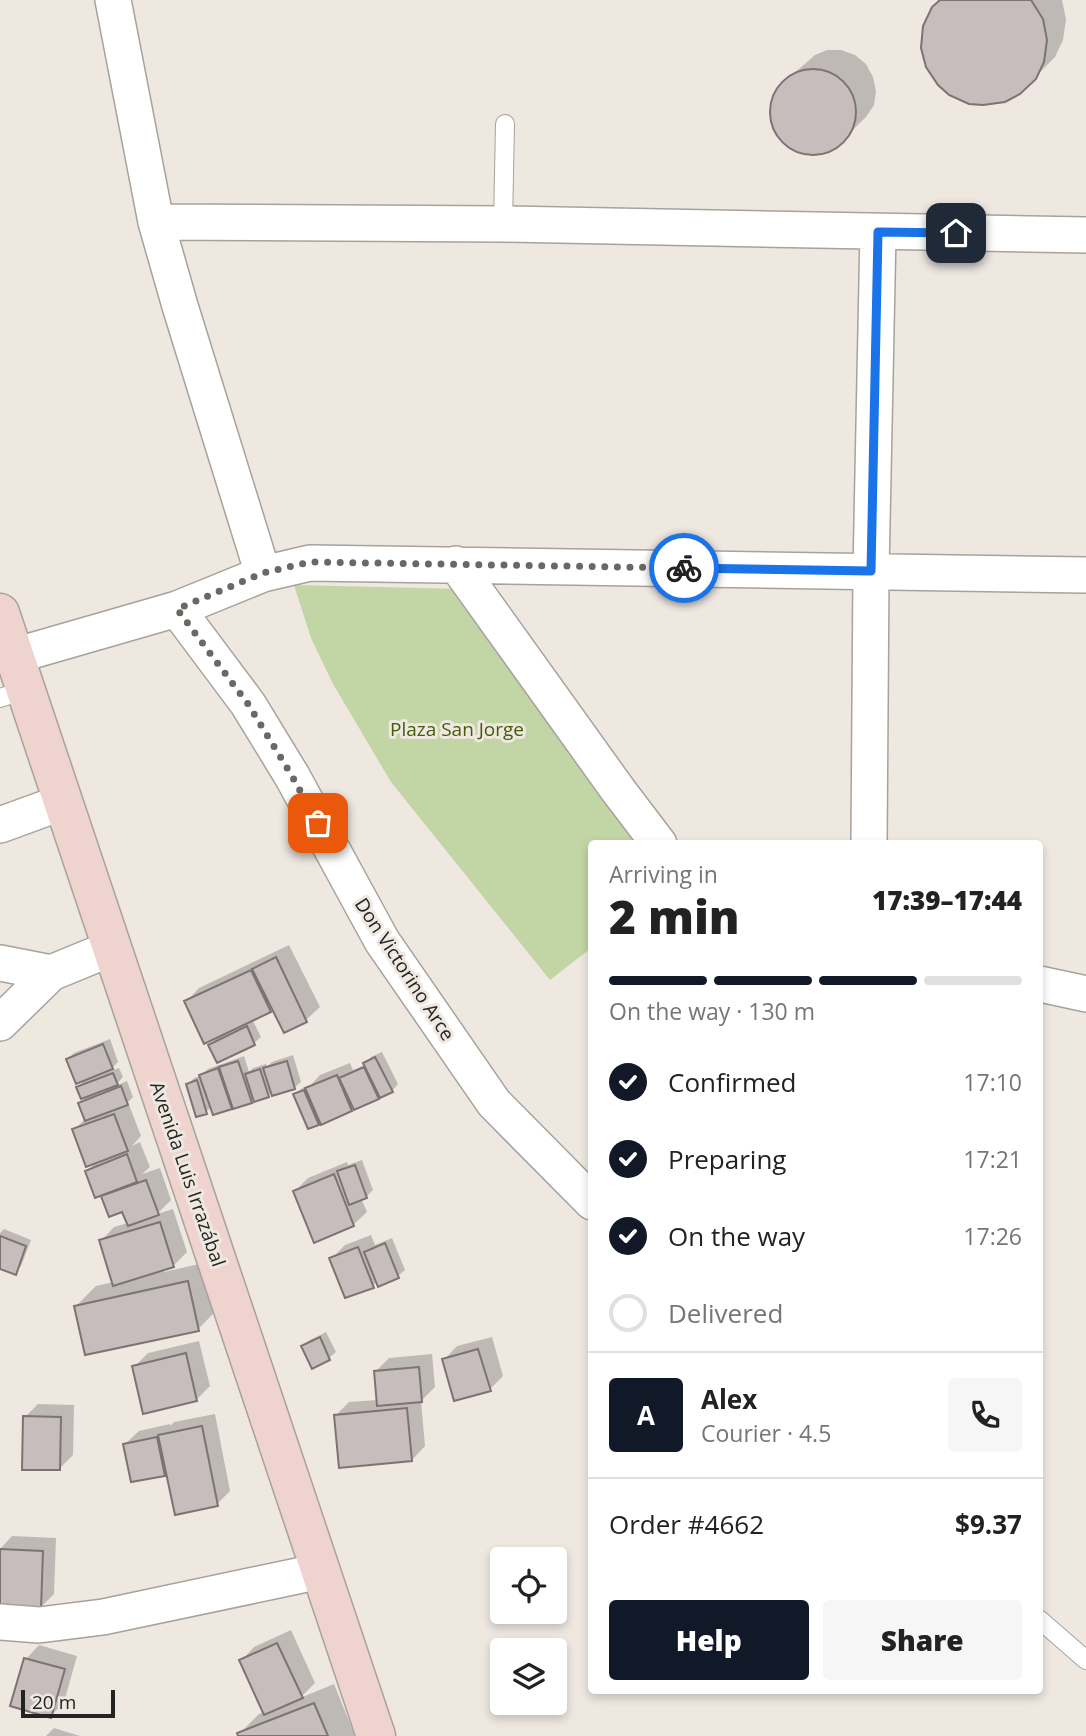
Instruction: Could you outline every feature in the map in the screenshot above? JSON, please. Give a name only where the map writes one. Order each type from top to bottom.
[{"type":"main road","name":"Avenida Luis Irrazábal","points":[[0,612],[13,681],[63,802],[376,1736]]},
{"type":"street","points":[[113,0],[156,222],[263,573]]},
{"type":"street","points":[[156,222],[503,223],[1086,235]]},
{"type":"street","points":[[869,840],[878,232]]},
{"type":"street","points":[[13,681],[263,573],[310,562],[1086,575]]},
{"type":"street","points":[[456,564],[656,840]]},
{"type":"street","name":"Don Victorino Arce","points":[[177,609],[248,704],[292,776],[382,941],[479,1082],[494,1103],[588,1198]]},
{"type":"street","points":[[0,825],[63,802]]},
{"type":"street","points":[[0,1023],[51,973],[112,948]]},
{"type":"street","points":[[0,964],[51,973]]},
{"type":"street","points":[[1043,985],[1086,994]]},
{"type":"street","points":[[0,1622],[38,1625],[103,1617],[321,1571]]},
{"type":"lane","points":[[503,223],[505,124]]},
{"type":"lane","points":[[1043,1623],[1086,1660]]},
{"type":"green space","name":"Plaza San Jorge","points":[[294,585],[464,589],[632,840],[588,840],[588,950],[550,980],[391,782],[333,684],[311,638]]},
{"type":"building","points":[[940,0],[1031,0],[1043,19],[1047,40],[1044,62],[1036,79],[1020,94],[1005,102],[969,104],[949,95],[938,85],[926,67],[921,48],[923,26],[932,7]]},
{"type":"building","points":[[813,69],[837,76],[849,88],[856,112],[849,136],[837,148],[813,155],[789,148],[777,136],[770,112],[777,88],[789,76]]},
{"type":"building","points":[[276,957],[307,1022],[284,1033],[252,969]]},
{"type":"building","points":[[251,970],[271,1012],[204,1044],[184,1001]]},
{"type":"building","points":[[247,1026],[255,1045],[217,1063],[208,1045]]},
{"type":"building","points":[[103,1044],[113,1069],[76,1084],[66,1059]]},
{"type":"building","points":[[375,1057],[393,1092],[380,1098],[363,1063]]},
{"type":"building","points":[[238,1061],[252,1103],[233,1109],[219,1067]]},
{"type":"building","points":[[287,1061],[295,1089],[272,1096],[263,1068]]},
{"type":"building","points":[[364,1067],[379,1099],[354,1110],[339,1078]]},
{"type":"building","points":[[218,1068],[232,1109],[213,1115],[199,1075]]},
{"type":"building","points":[[260,1069],[269,1097],[254,1102],[245,1074]]},
{"type":"building","points":[[113,1073],[118,1085],[81,1099],[76,1087]]},
{"type":"building","points":[[337,1075],[352,1111],[321,1125],[305,1088]]},
{"type":"building","points":[[197,1080],[207,1114],[196,1117],[186,1084]]},
{"type":"building","points":[[121,1086],[128,1105],[85,1121],[78,1103]]},
{"type":"building","points":[[304,1090],[319,1125],[308,1129],[293,1094]]},
{"type":"building","points":[[114,1114],[128,1151],[86,1167],[72,1129]]},
{"type":"building","points":[[127,1154],[137,1182],[95,1198],[85,1171]]},
{"type":"building","points":[[355,1165],[367,1198],[349,1205],[337,1171]]},
{"type":"building","points":[[334,1174],[354,1226],[314,1243],[293,1191]]},
{"type":"building","points":[[146,1180],[159,1215],[128,1226],[122,1212],[109,1217],[101,1196]]},
{"type":"building","points":[[160,1222],[174,1267],[113,1286],[99,1240]]},
{"type":"building","points":[[0,1236],[26,1246],[16,1275],[0,1269]]},
{"type":"building","points":[[385,1243],[399,1278],[378,1287],[364,1252]]},
{"type":"building","points":[[358,1247],[374,1288],[345,1298],[329,1258]]},
{"type":"building","points":[[188,1281],[199,1331],[85,1355],[74,1306]]},
{"type":"building","points":[[320,1337],[330,1360],[312,1369],[301,1346]]},
{"type":"building","points":[[478,1349],[491,1391],[454,1401],[442,1359]]},
{"type":"building","points":[[186,1353],[197,1401],[143,1414],[132,1366]]},
{"type":"building","points":[[419,1367],[422,1402],[377,1406],[374,1371]]},
{"type":"building","points":[[407,1408],[412,1461],[339,1468],[334,1415]]},
{"type":"building","points":[[23,1416],[61,1417],[60,1470],[22,1470]]},
{"type":"building","points":[[202,1426],[218,1506],[175,1515],[158,1435]]},
{"type":"building","points":[[157,1437],[165,1476],[131,1482],[123,1444]]},
{"type":"building","points":[[0,1549],[43,1551],[41,1609],[0,1608]]},
{"type":"building","points":[[277,1643],[303,1698],[264,1715],[239,1660]]},
{"type":"building","points":[[24,1658],[65,1669],[51,1718],[10,1706]]},
{"type":"building","points":[[314,1703],[328,1736],[238,1736],[237,1733]]},
{"type":"way so far","points":[[318,823],[248,704],[177,609],[263,573],[310,562],[684,568]]},
{"type":"route","points":[[684,568],[871,571],[878,232],[956,233]]}]
